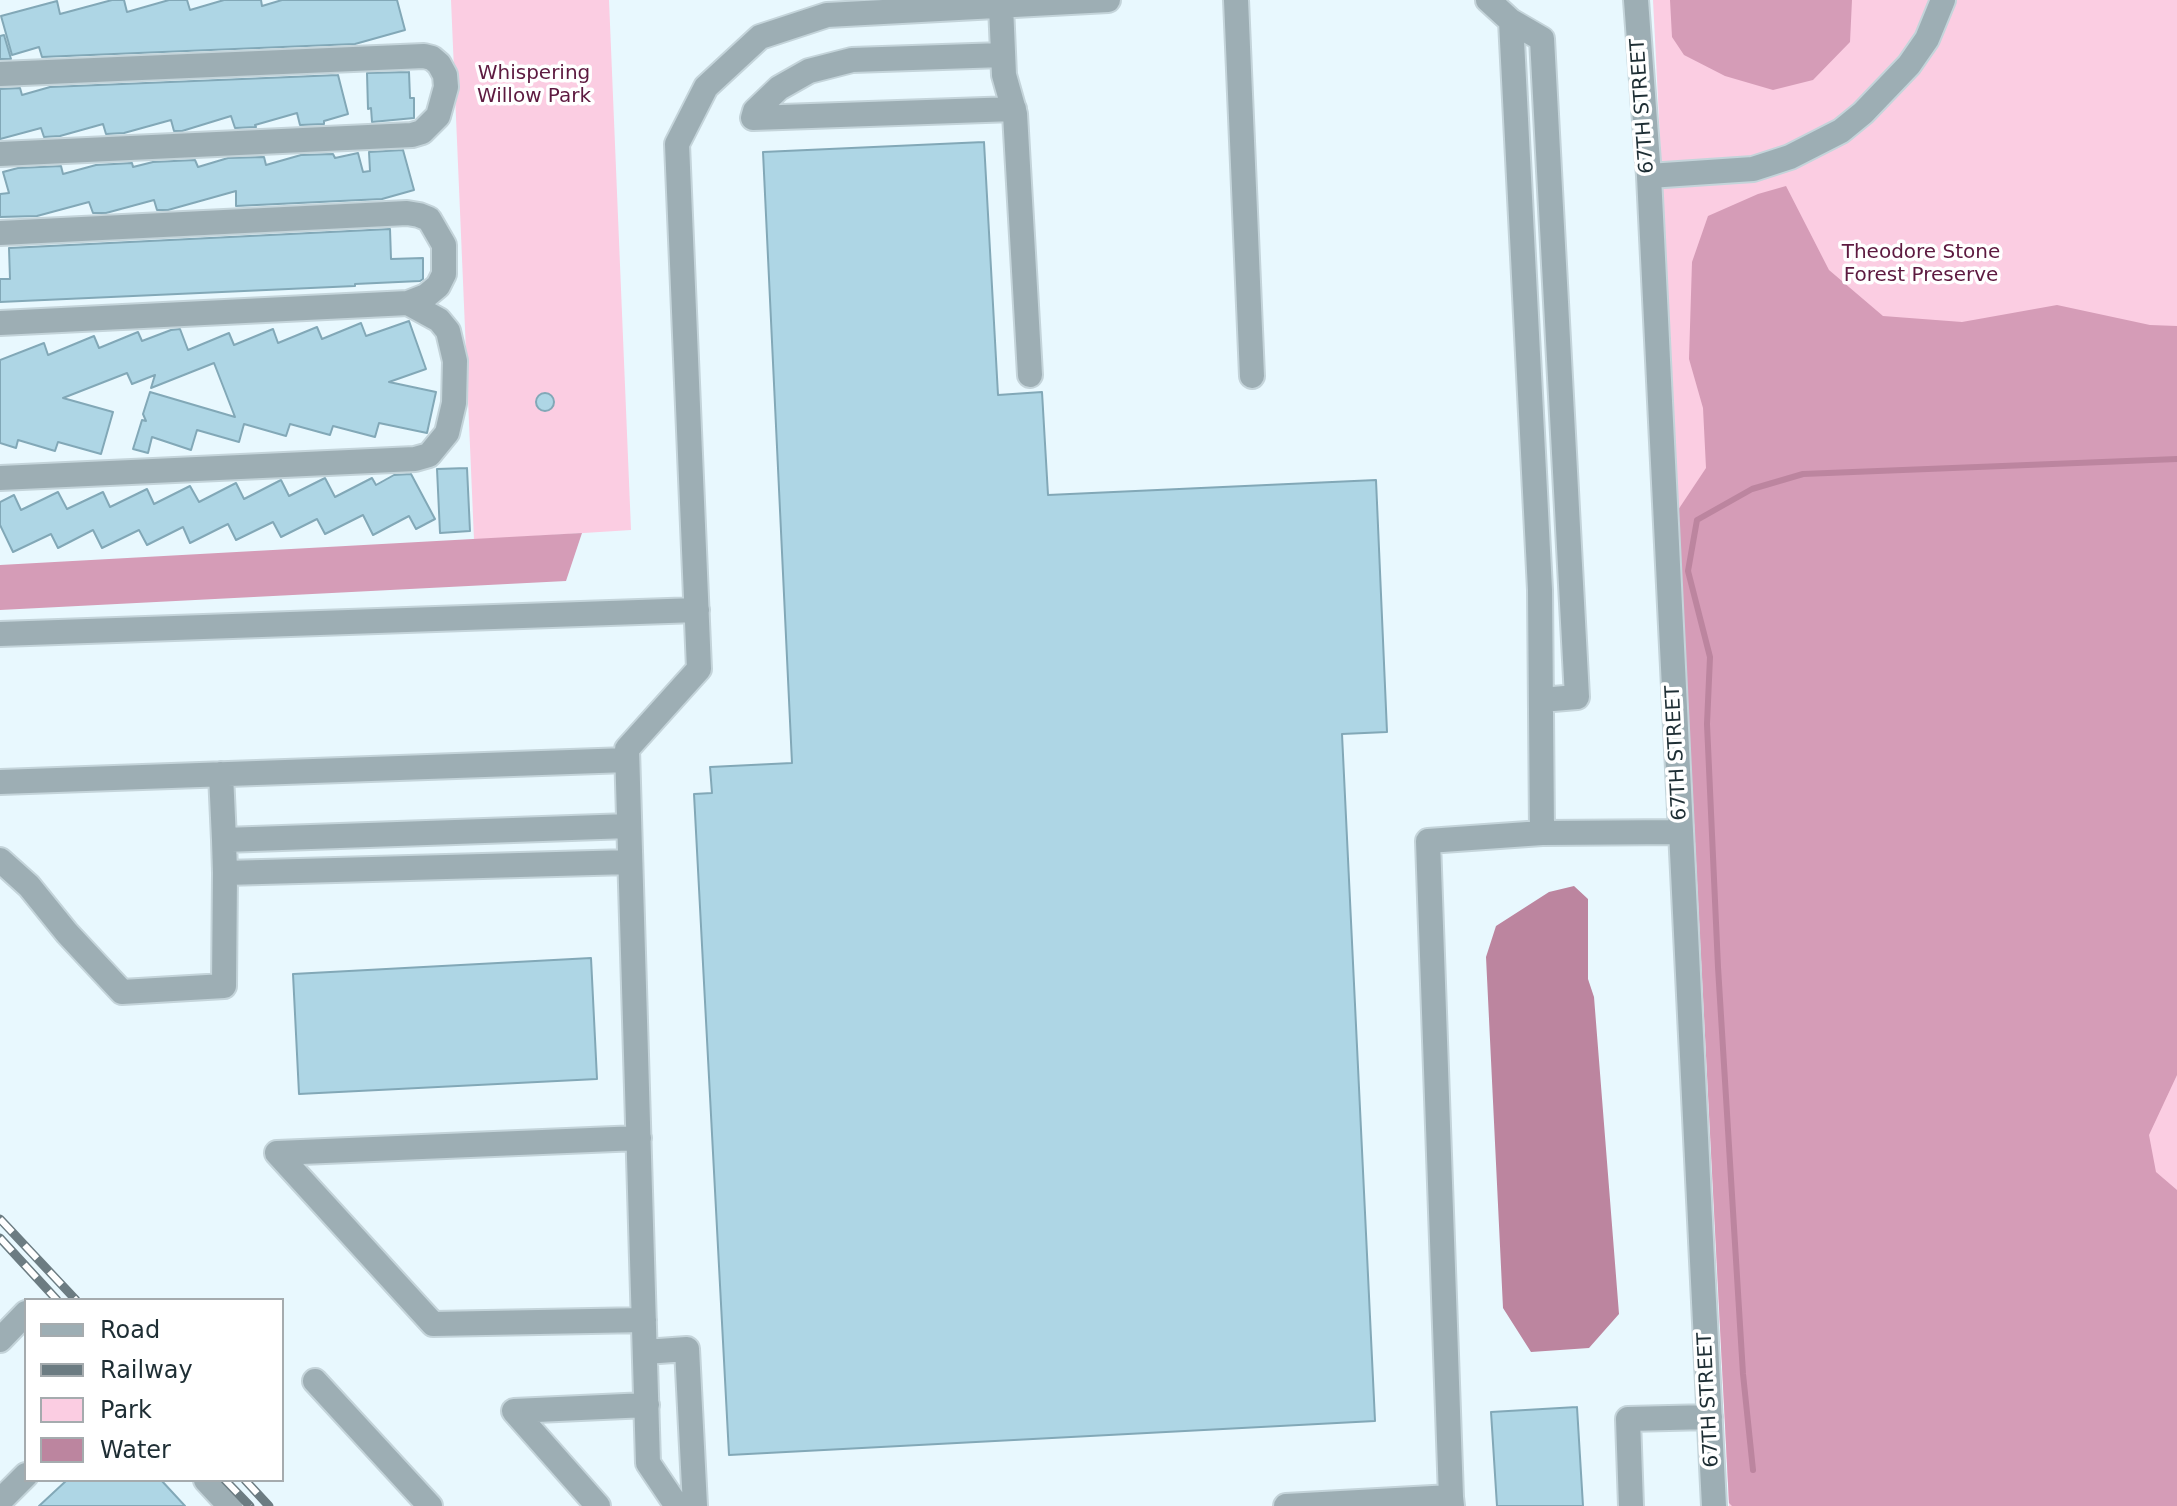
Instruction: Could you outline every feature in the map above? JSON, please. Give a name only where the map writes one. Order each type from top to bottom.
[{"type":"street","points":[[677,1506],[648,1463],[627,749],[699,669],[677,144],[706,87],[760,37],[827,15],[1108,0]]},
{"type":"street","points":[[1236,0],[1252,376]]},
{"type":"street","points":[[1488,0],[1511,21],[1542,39],[1577,697],[1541,700]]},
{"type":"street","name":"67TH STREET","points":[[1636,0],[1649,176],[1714,1506]]},
{"type":"street","points":[[1649,176],[1753,169],[1790,157],[1841,131],[1863,113],[1909,65],[1927,39],[1943,0]]},
{"type":"street","points":[[1001,6],[1004,75],[1014,109],[1030,375]]},
{"type":"street","points":[[1511,21],[1540,590],[1542,833]]},
{"type":"street","points":[[1003,55],[852,60],[809,71],[779,88],[755,111],[753,118],[1014,109]]},
{"type":"street","points":[[0,74],[424,56],[439,64],[445,75],[446,87],[438,116],[422,132],[412,135],[0,154]]},
{"type":"street","points":[[0,233],[407,213],[429,219],[444,245],[446,258],[444,274],[438,286],[426,296],[408,303],[0,323]]},
{"type":"street","points":[[0,478],[415,459],[429,455],[439,445],[452,421],[455,361],[448,331],[439,320],[408,303]]},
{"type":"street","points":[[1531,427],[1562,427]]},
{"type":"street","points":[[0,634],[697,610]]},
{"type":"street","points":[[0,782],[627,760]]},
{"type":"street","points":[[0,860],[29,886],[67,933],[122,992],[224,986],[225,873],[221,774]]},
{"type":"street","points":[[224,840],[629,826]]},
{"type":"street","points":[[1286,1506],[1452,1502],[1428,841],[1542,833],[1681,832]]},
{"type":"street","points":[[225,873],[630,862]]},
{"type":"street","points":[[639,1138],[277,1153],[433,1324],[644,1320]]},
{"type":"street","points":[[0,1340],[24,1315]]},
{"type":"street","points":[[645,1352],[687,1349],[695,1506]]},
{"type":"street","points":[[315,1381],[430,1506]]},
{"type":"street","points":[[598,1506],[514,1411],[647,1405]]},
{"type":"street","points":[[1631,1506],[1628,1419],[1710,1417]]},
{"type":"street","points":[[2,1498],[24,1477]]},
{"type":"street","points":[[208,1482],[230,1506]]},
{"type":"green space","name":"Whispering Willow Park","points":[[451,0],[609,0],[631,530],[474,540]]},
{"type":"green space","name":"Theodore Stone Forest Preserve","points":[[1653,0],[2177,0],[2177,1506],[1729,1506]]},
{"type":"shaded area","points":[[1670,0],[1852,0],[1850,42],[1813,80],[1773,90],[1725,76],[1684,55],[1672,37]]},
{"type":"shaded area","name":"Theodore Stone Forest Preserve","points":[[1786,186],[1829,270],[1883,316],[1962,322],[2057,305],[2150,325],[2177,326],[2177,1075],[2149,1135],[2156,1172],[2177,1190],[2177,1506],[1732,1506],[1729,1503],[1678,510],[1706,468],[1703,408],[1689,359],[1692,262],[1708,216],[1758,194]]},
{"type":"shaded area","points":[[582,533],[566,581],[0,610],[0,565]]},
{"type":"water","points":[[1574,886],[1588,899],[1588,979],[1594,997],[1619,1314],[1589,1348],[1531,1352],[1503,1308],[1486,957],[1496,926],[1549,892]]},
{"type":"building","points":[[112,0],[124,0],[127,12],[169,0],[187,0],[190,10],[224,0],[261,0],[262,6],[282,0],[397,0],[405,30],[355,44],[42,57],[39,47],[12,55],[1,16],[57,1],[60,14]]},
{"type":"building","points":[[4,35],[11,59],[0,59],[0,36]]},
{"type":"building","points":[[409,72],[414,118],[372,122],[371,108],[368,109],[367,73]]},
{"type":"building","points":[[338,75],[348,114],[324,121],[324,124],[300,125],[297,113],[256,127],[235,128],[231,116],[182,131],[174,131],[171,120],[124,133],[106,134],[103,124],[60,136],[44,137],[41,128],[0,139],[0,89],[20,88],[22,95],[50,87]]},
{"type":"building","points":[[984,142],[998,395],[1042,392],[1048,495],[1376,480],[1387,732],[1342,734],[1375,1421],[729,1455],[694,794],[712,793],[710,767],[792,763],[763,152]]},
{"type":"building","points":[[403,150],[414,190],[382,199],[236,206],[236,191],[168,210],[157,210],[154,200],[106,213],[93,213],[89,202],[37,216],[0,217],[0,194],[9,193],[3,172],[18,168],[61,166],[63,174],[96,165],[132,163],[133,167],[153,162],[195,160],[198,167],[228,158],[264,157],[266,165],[301,155],[333,154],[335,158],[358,153],[363,172],[370,171],[369,152]]},
{"type":"building","points":[[390,229],[391,259],[423,258],[423,279],[420,281],[0,302],[0,279],[10,279],[9,248]]},
{"type":"building","points":[[409,321],[426,369],[389,382],[436,392],[427,433],[379,423],[375,437],[333,426],[330,435],[290,424],[286,436],[244,424],[239,442],[197,430],[191,450],[152,437],[148,453],[133,449],[142,420],[146,421],[143,414],[150,392],[235,417],[214,363],[151,388],[155,375],[132,384],[127,373],[63,398],[113,412],[101,454],[58,442],[55,451],[18,440],[16,448],[0,443],[0,360],[44,343],[48,355],[94,336],[99,348],[138,332],[142,341],[180,329],[188,350],[229,333],[234,345],[273,329],[278,343],[317,327],[322,339],[361,323],[366,336]]},
{"type":"building","points":[[545,393],[554,402],[545,411],[536,402]]},
{"type":"building","points":[[467,468],[470,531],[440,533],[437,469]]},
{"type":"building","points":[[411,474],[435,519],[416,529],[409,516],[373,535],[363,515],[325,534],[317,519],[281,537],[273,522],[236,540],[228,524],[190,543],[183,527],[147,545],[139,530],[102,548],[93,530],[58,548],[51,534],[13,552],[0,525],[0,502],[14,495],[21,510],[58,492],[67,509],[103,492],[110,507],[147,489],[154,504],[190,486],[199,502],[236,483],[244,499],[281,480],[289,496],[325,478],[335,497],[372,478],[376,485],[394,475]]},
{"type":"building","points":[[591,958],[597,1079],[299,1094],[293,974]]},
{"type":"building","points":[[1577,1407],[1583,1506],[1497,1506],[1491,1412]]},
{"type":"building","points":[[65,1482],[163,1482],[185,1506],[39,1506]]},
{"type":"waterway","points":[[1753,1470],[1743,1374],[1718,967],[1707,724],[1710,657],[1688,571],[1697,520],[1752,489],[1803,474],[2177,459]]},
{"type":"railway","points":[[0,1219],[74,1298]]},
{"type":"railway","points":[[0,1238],[55,1298]]},
{"type":"railway","points":[[227,1482],[250,1506]]},
{"type":"railway","points":[[247,1482],[269,1506]]}]
